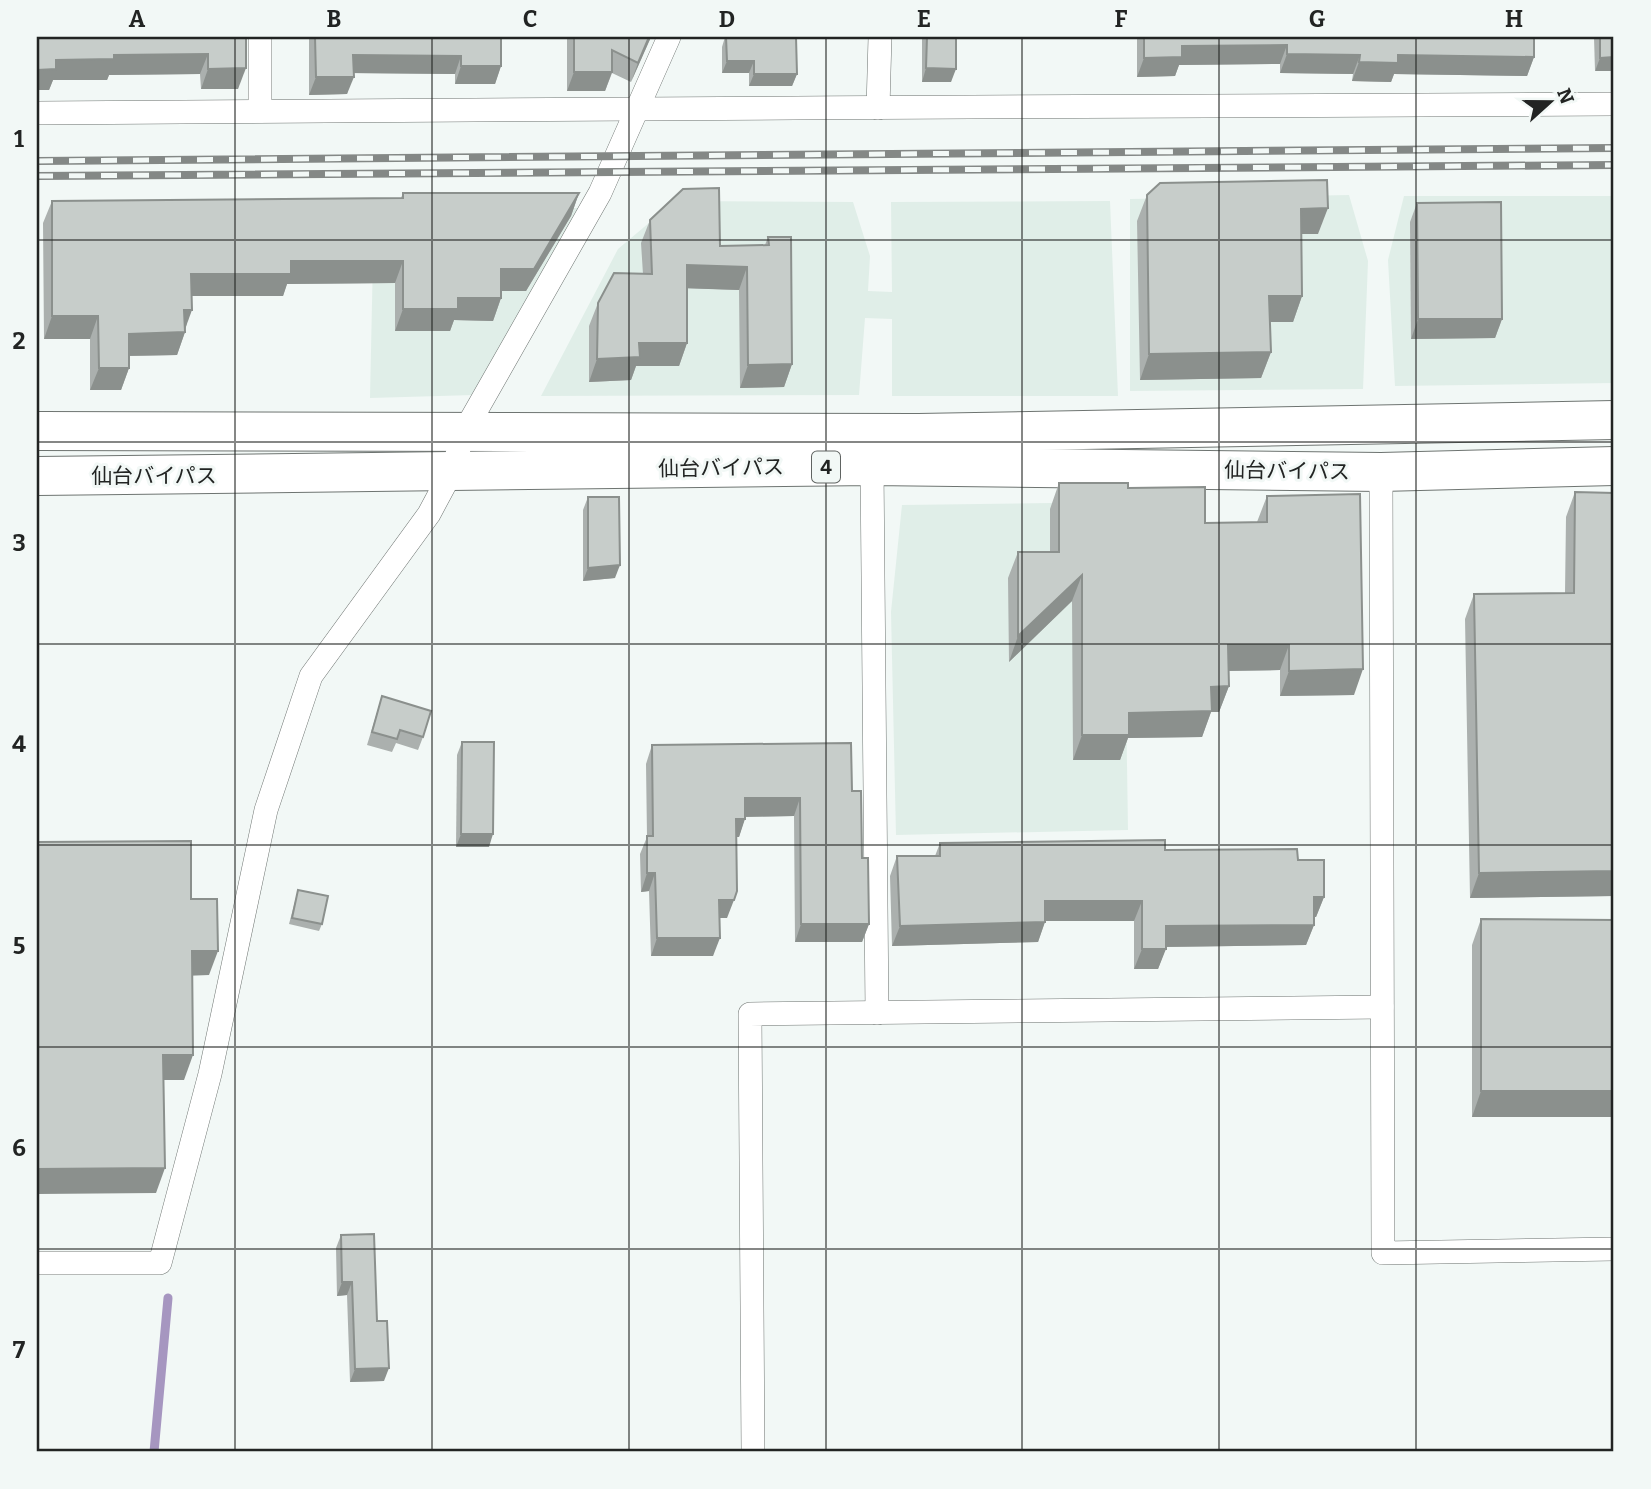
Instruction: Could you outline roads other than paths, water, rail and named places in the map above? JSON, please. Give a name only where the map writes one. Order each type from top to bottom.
[{"type":"highway","name":"仙台バイパス","points":[[37,431],[918,433],[1614,420]]},
{"type":"highway","name":"仙台バイパス","points":[[37,476],[872,466],[1381,472],[1614,466]]},
{"type":"street","points":[[260,37],[260,111]]},
{"type":"street","points":[[37,1263],[160,1263],[210,1074],[266,810],[311,676],[398,561],[429,514],[452,471],[464,432],[600,193],[669,37]]},
{"type":"street","points":[[878,108],[880,37]]},
{"type":"street","points":[[37,113],[637,106],[878,108],[1614,104]]},
{"type":"street","points":[[872,466],[877,1013]]},
{"type":"street","points":[[1381,472],[1383,1253],[1614,1249]]},
{"type":"street","points":[[753,1452],[750,1014],[1382,1007]]},
{"type":"waterway","points":[[154,1452],[168,1298]]},
{"type":"railway","points":[[37,161],[1614,148]]},
{"type":"railway","points":[[37,176],[1614,165]]}]
